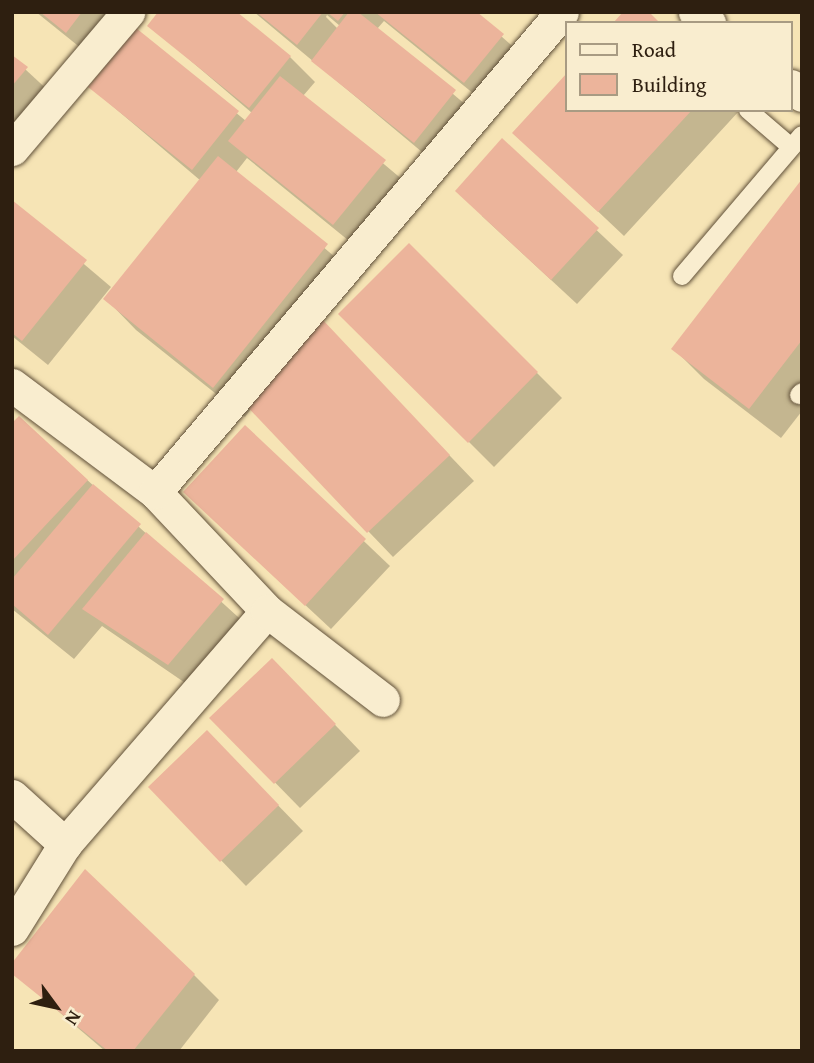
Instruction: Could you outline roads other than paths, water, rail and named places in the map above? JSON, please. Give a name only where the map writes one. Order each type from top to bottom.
[{"type":"street","points":[[12,149],[128,12]]},
{"type":"street","points":[[155,492],[562,12]]},
{"type":"street","points":[[12,384],[155,492],[267,611],[383,700]]},
{"type":"street","points":[[12,929],[65,844],[267,611]]},
{"type":"street","points":[[12,796],[65,844]]},
{"type":"lane","points":[[681,276],[796,141],[751,112]]}]
